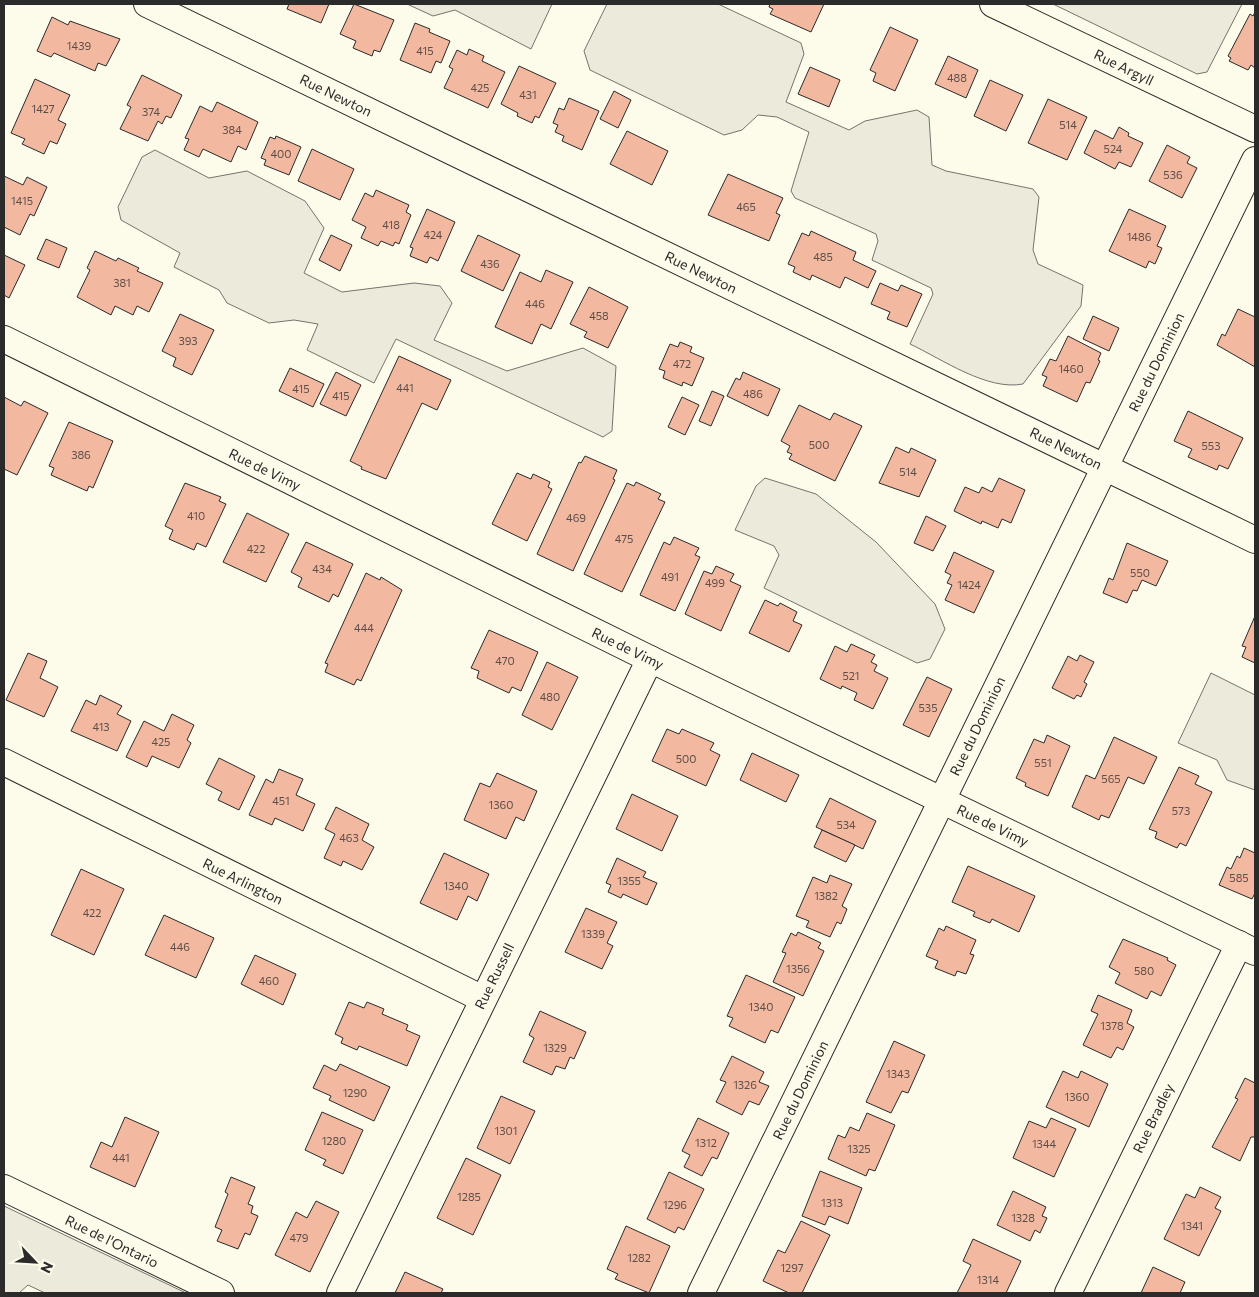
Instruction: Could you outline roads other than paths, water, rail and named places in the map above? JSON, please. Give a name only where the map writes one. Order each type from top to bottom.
[{"type":"street","name":"Rue Newton","points":[[147,4],[1255,540]]},
{"type":"street","name":"Rue Argyll","points":[[994,4],[1255,129]]},
{"type":"street","name":"Rue du Dominion","points":[[701,1293],[1255,160]]},
{"type":"street","name":"Rue de Vimy","points":[[4,339],[650,659],[1247,948]]},
{"type":"street","name":"Rue Russell","points":[[340,1293],[650,659]]},
{"type":"street","name":"Rue Arlington","points":[[4,762],[483,999]]},
{"type":"street","name":"Rue Bradley","points":[[1068,1293],[1247,948]]},
{"type":"street","name":"Rue de l'Ontario","points":[[4,1188],[221,1293]]}]
